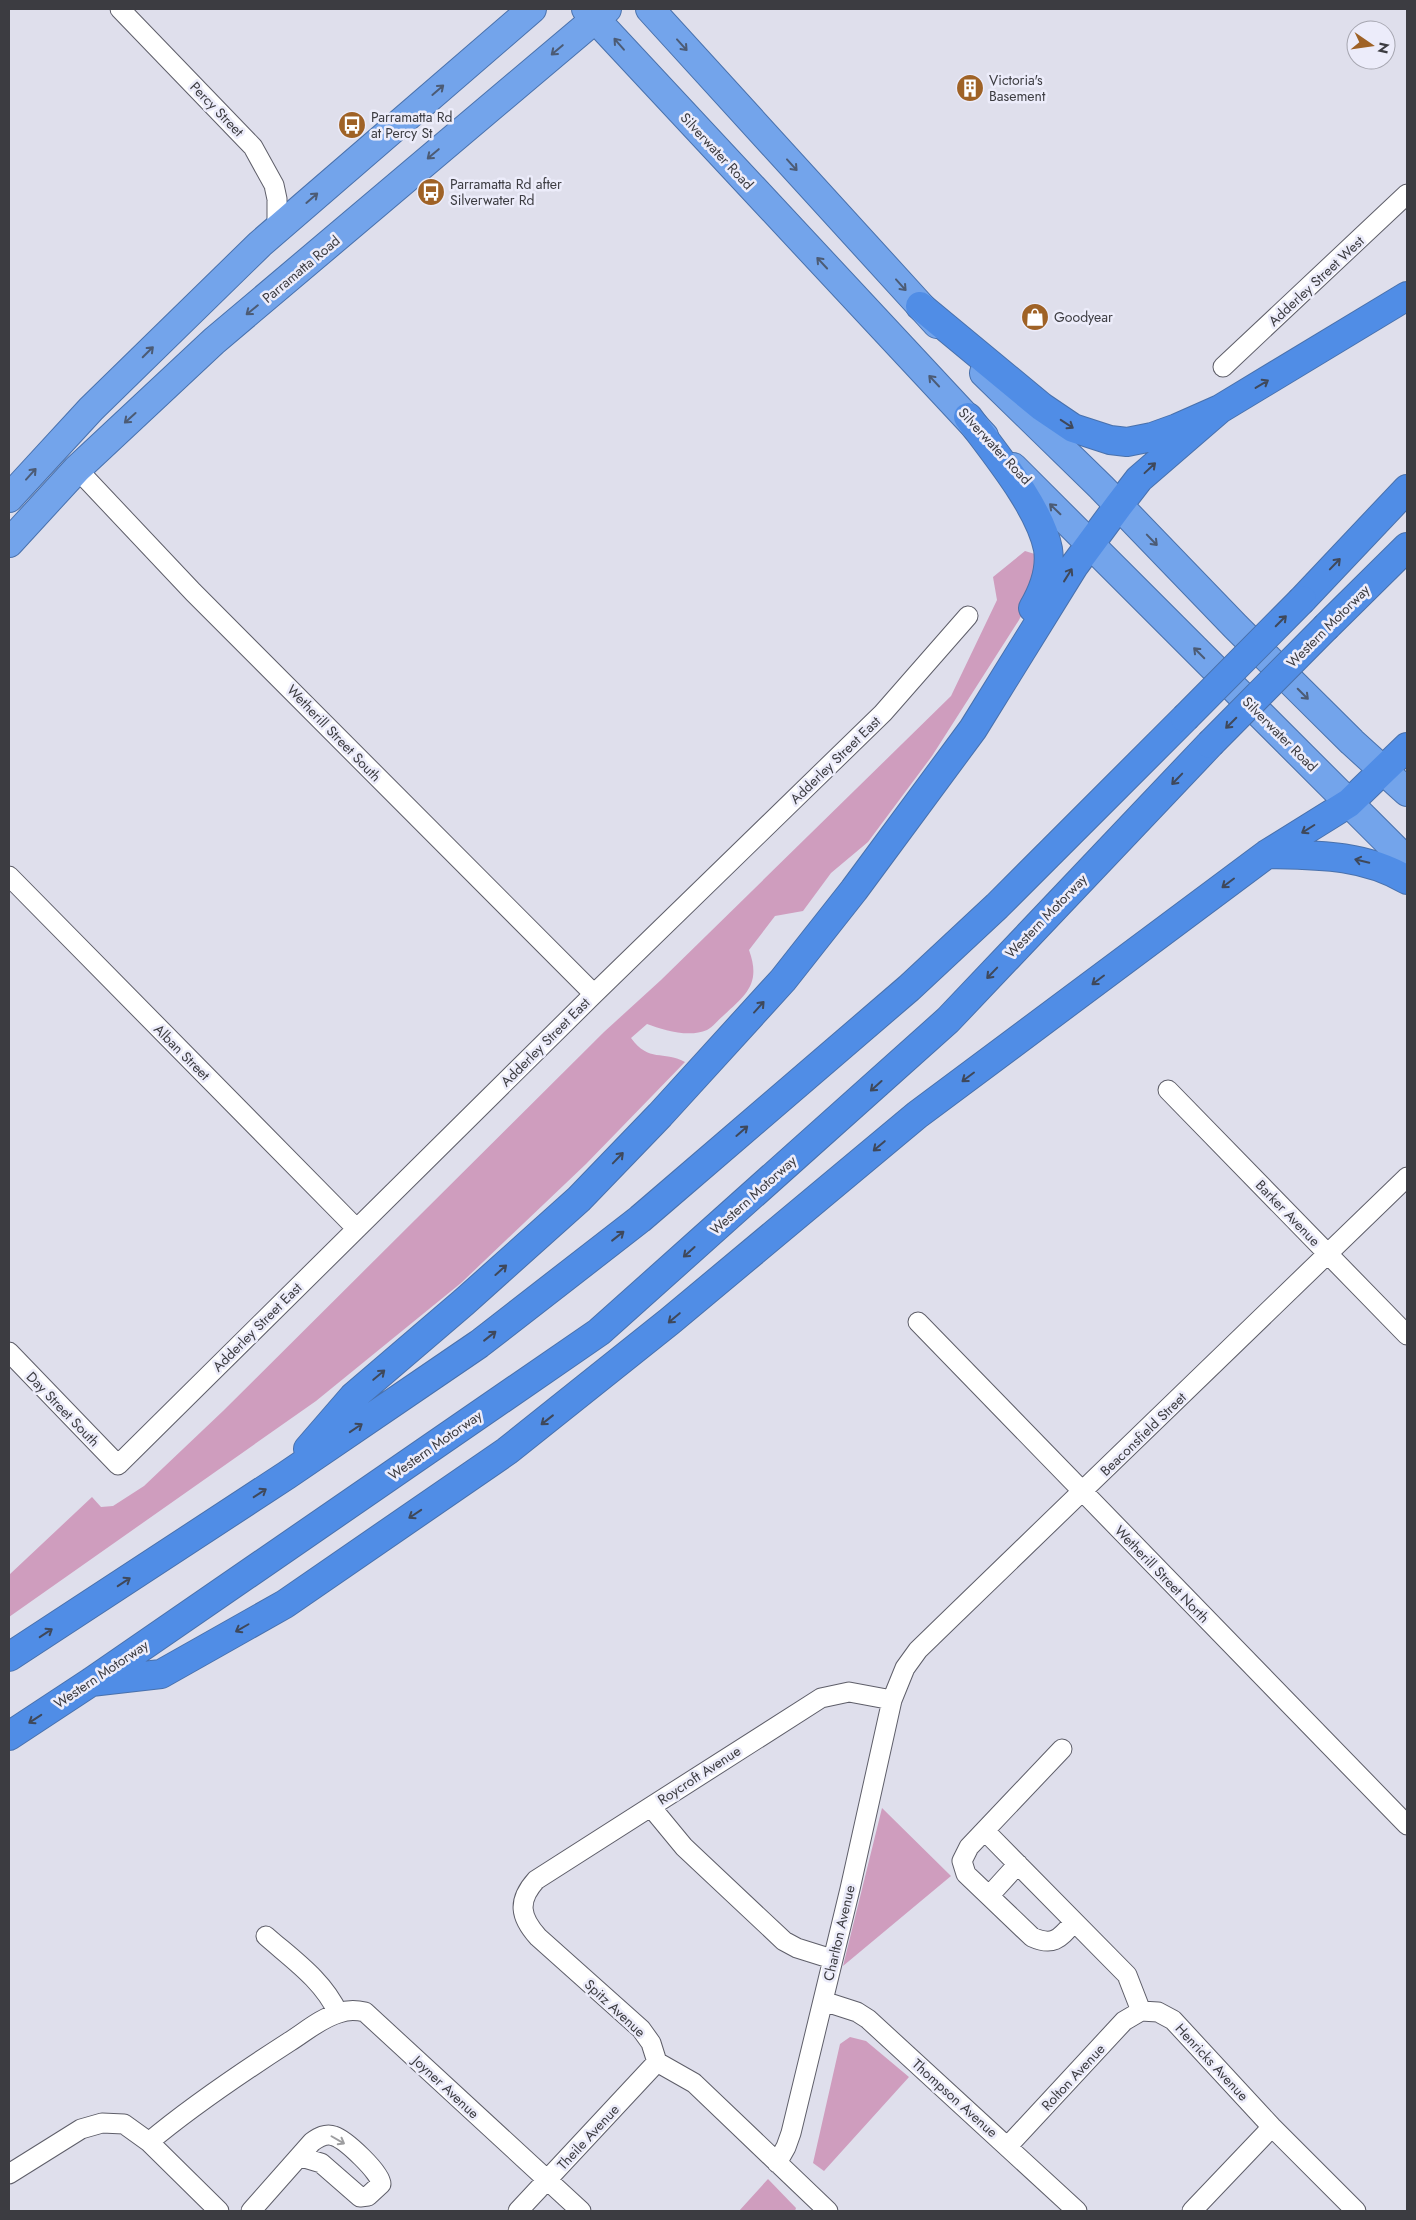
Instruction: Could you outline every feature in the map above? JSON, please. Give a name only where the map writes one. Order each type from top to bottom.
[{"type":"highway","points":[[9,498],[91,409],[277,228],[532,9]]},
{"type":"highway","points":[[650,9],[964,353],[1118,505],[1250,641],[1352,742],[1384,769],[1407,792]]},
{"type":"highway","name":"Silverwater Road","points":[[596,12],[746,183],[968,417],[1001,456],[1407,861]]},
{"type":"highway","name":"Parramatta Road","points":[[9,543],[77,469],[214,341],[596,12]]},
{"type":"highway","points":[[920,306],[1042,407],[1073,428],[1096,436],[1127,442],[1140,440],[1177,428],[1220,409],[1407,296]]},
{"type":"highway","points":[[287,1475],[353,1397],[464,1302],[578,1199],[646,1129],[783,980],[854,890],[973,729],[1071,570],[1118,505],[1139,479],[1220,409]]},
{"type":"highway","points":[[854,890],[973,709],[1044,587],[1048,549],[1040,526],[1008,470],[968,417]]},
{"type":"highway","points":[[9,1657],[287,1475],[479,1344],[640,1219],[909,988],[997,906],[1302,600],[1407,489]]},
{"type":"highway","name":"Western Motorway","points":[[9,1736],[91,1682],[599,1332],[948,1020],[1210,744],[1407,547]]},
{"type":"highway","points":[[91,1682],[161,1674],[285,1604],[507,1451],[670,1321],[917,1115],[1267,854],[1349,803],[1407,747]]},
{"type":"highway","points":[[1267,854],[1347,858],[1374,864],[1407,880]]},
{"type":"street","name":"Percy Street","points":[[120,9],[253,147],[274,185],[277,199],[277,228]]},
{"type":"street","name":"Adderley Street West","points":[[1223,367],[1407,194]]},
{"type":"street","name":"Wetherill Street South","points":[[77,469],[193,592],[594,994]]},
{"type":"street","name":"Adderley Street East","points":[[118,1465],[594,994],[883,713],[968,616]]},
{"type":"street","name":"Alban Street","points":[[9,876],[356,1228]]},
{"type":"street","name":"Barker Avenue","points":[[1168,1090],[1407,1335]]},
{"type":"street","name":"Beaconsfield Street","points":[[892,1700],[905,1668],[918,1650],[1083,1493],[1407,1177]]},
{"type":"street","name":"Wetherill Street North","points":[[918,1322],[1407,1825]]},
{"type":"street","name":"Day Street South","points":[[9,1352],[118,1465]]},
{"type":"street","name":"Roycroft Avenue","points":[[524,1899],[527,1890],[536,1880],[696,1776],[821,1698],[849,1692],[892,1700]]},
{"type":"street","name":"Charlton Avenue","points":[[776,2163],[786,2147],[791,2133],[892,1700]]},
{"type":"street","points":[[1062,1750],[969,1847],[962,1860],[966,1874],[1032,1937],[1043,1942],[1052,1942],[1062,1936],[1074,1922]]},
{"type":"street","points":[[651,1807],[684,1847],[784,1941],[797,1948],[832,1959]]},
{"type":"street","points":[[985,1831],[1128,1975],[1141,2011]]},
{"type":"street","points":[[989,1896],[1018,1864]]},
{"type":"street","name":"Spitz Avenue","points":[[524,1899],[524,1916],[529,1927],[641,2029],[651,2043],[657,2062]]},
{"type":"street","points":[[266,1936],[321,1985],[330,1996],[338,2013]]},
{"type":"street","name":"Thompson Avenue","points":[[823,2001],[857,2012],[868,2019],[1008,2146],[1076,2211]]},
{"type":"street","name":"Joyner Avenue","points":[[149,2142],[174,2121],[258,2062],[338,2013],[348,2011],[365,2012],[580,2211]]},
{"type":"street","name":"Henricks Avenue","points":[[1141,2011],[1158,2012],[1173,2020],[1272,2127],[1356,2211]]},
{"type":"street","name":"Rolton Avenue","points":[[1008,2146],[1124,2022],[1141,2011]]},
{"type":"street","points":[[657,2062],[694,2083],[828,2211]]},
{"type":"street","name":"Theile Avenue","points":[[518,2211],[657,2062]]},
{"type":"street","points":[[9,2174],[81,2129],[102,2123],[124,2124],[149,2142],[219,2211]]},
{"type":"street","points":[[1192,2211],[1272,2127]]},
{"type":"street","points":[[251,2211],[301,2157]]},
{"type":"shaded area","points":[[1025,551],[1038,555],[1031,596],[1019,620],[932,756],[868,842],[831,873],[803,911],[775,916],[749,950],[753,971],[750,987],[739,1001],[714,1025],[700,1032],[684,1033],[668,1031],[647,1024],[631,1038],[644,1051],[685,1062],[586,1164],[461,1283],[316,1401],[9,1617],[9,1575],[92,1497],[101,1507],[113,1506],[144,1486],[223,1411],[604,1032],[661,980],[951,696],[997,600],[993,577]]},
{"type":"shaded area","points":[[882,1808],[951,1876],[843,1966]]},
{"type":"shaded area","points":[[850,2037],[866,2041],[909,2077],[824,2171],[813,2163],[840,2044]]},
{"type":"shaded area","points":[[768,2179],[796,2208],[795,2211],[739,2211]]},
{"type":"place","name":"Victoria's Basement","points":[[970,88]]},
{"type":"place","name":"Parramatta Rd at Percy St","points":[[352,125]]},
{"type":"place","name":"Parramatta Rd after Silverwater Rd","points":[[431,192]]},
{"type":"place","name":"Goodyear","points":[[1035,317]]}]
